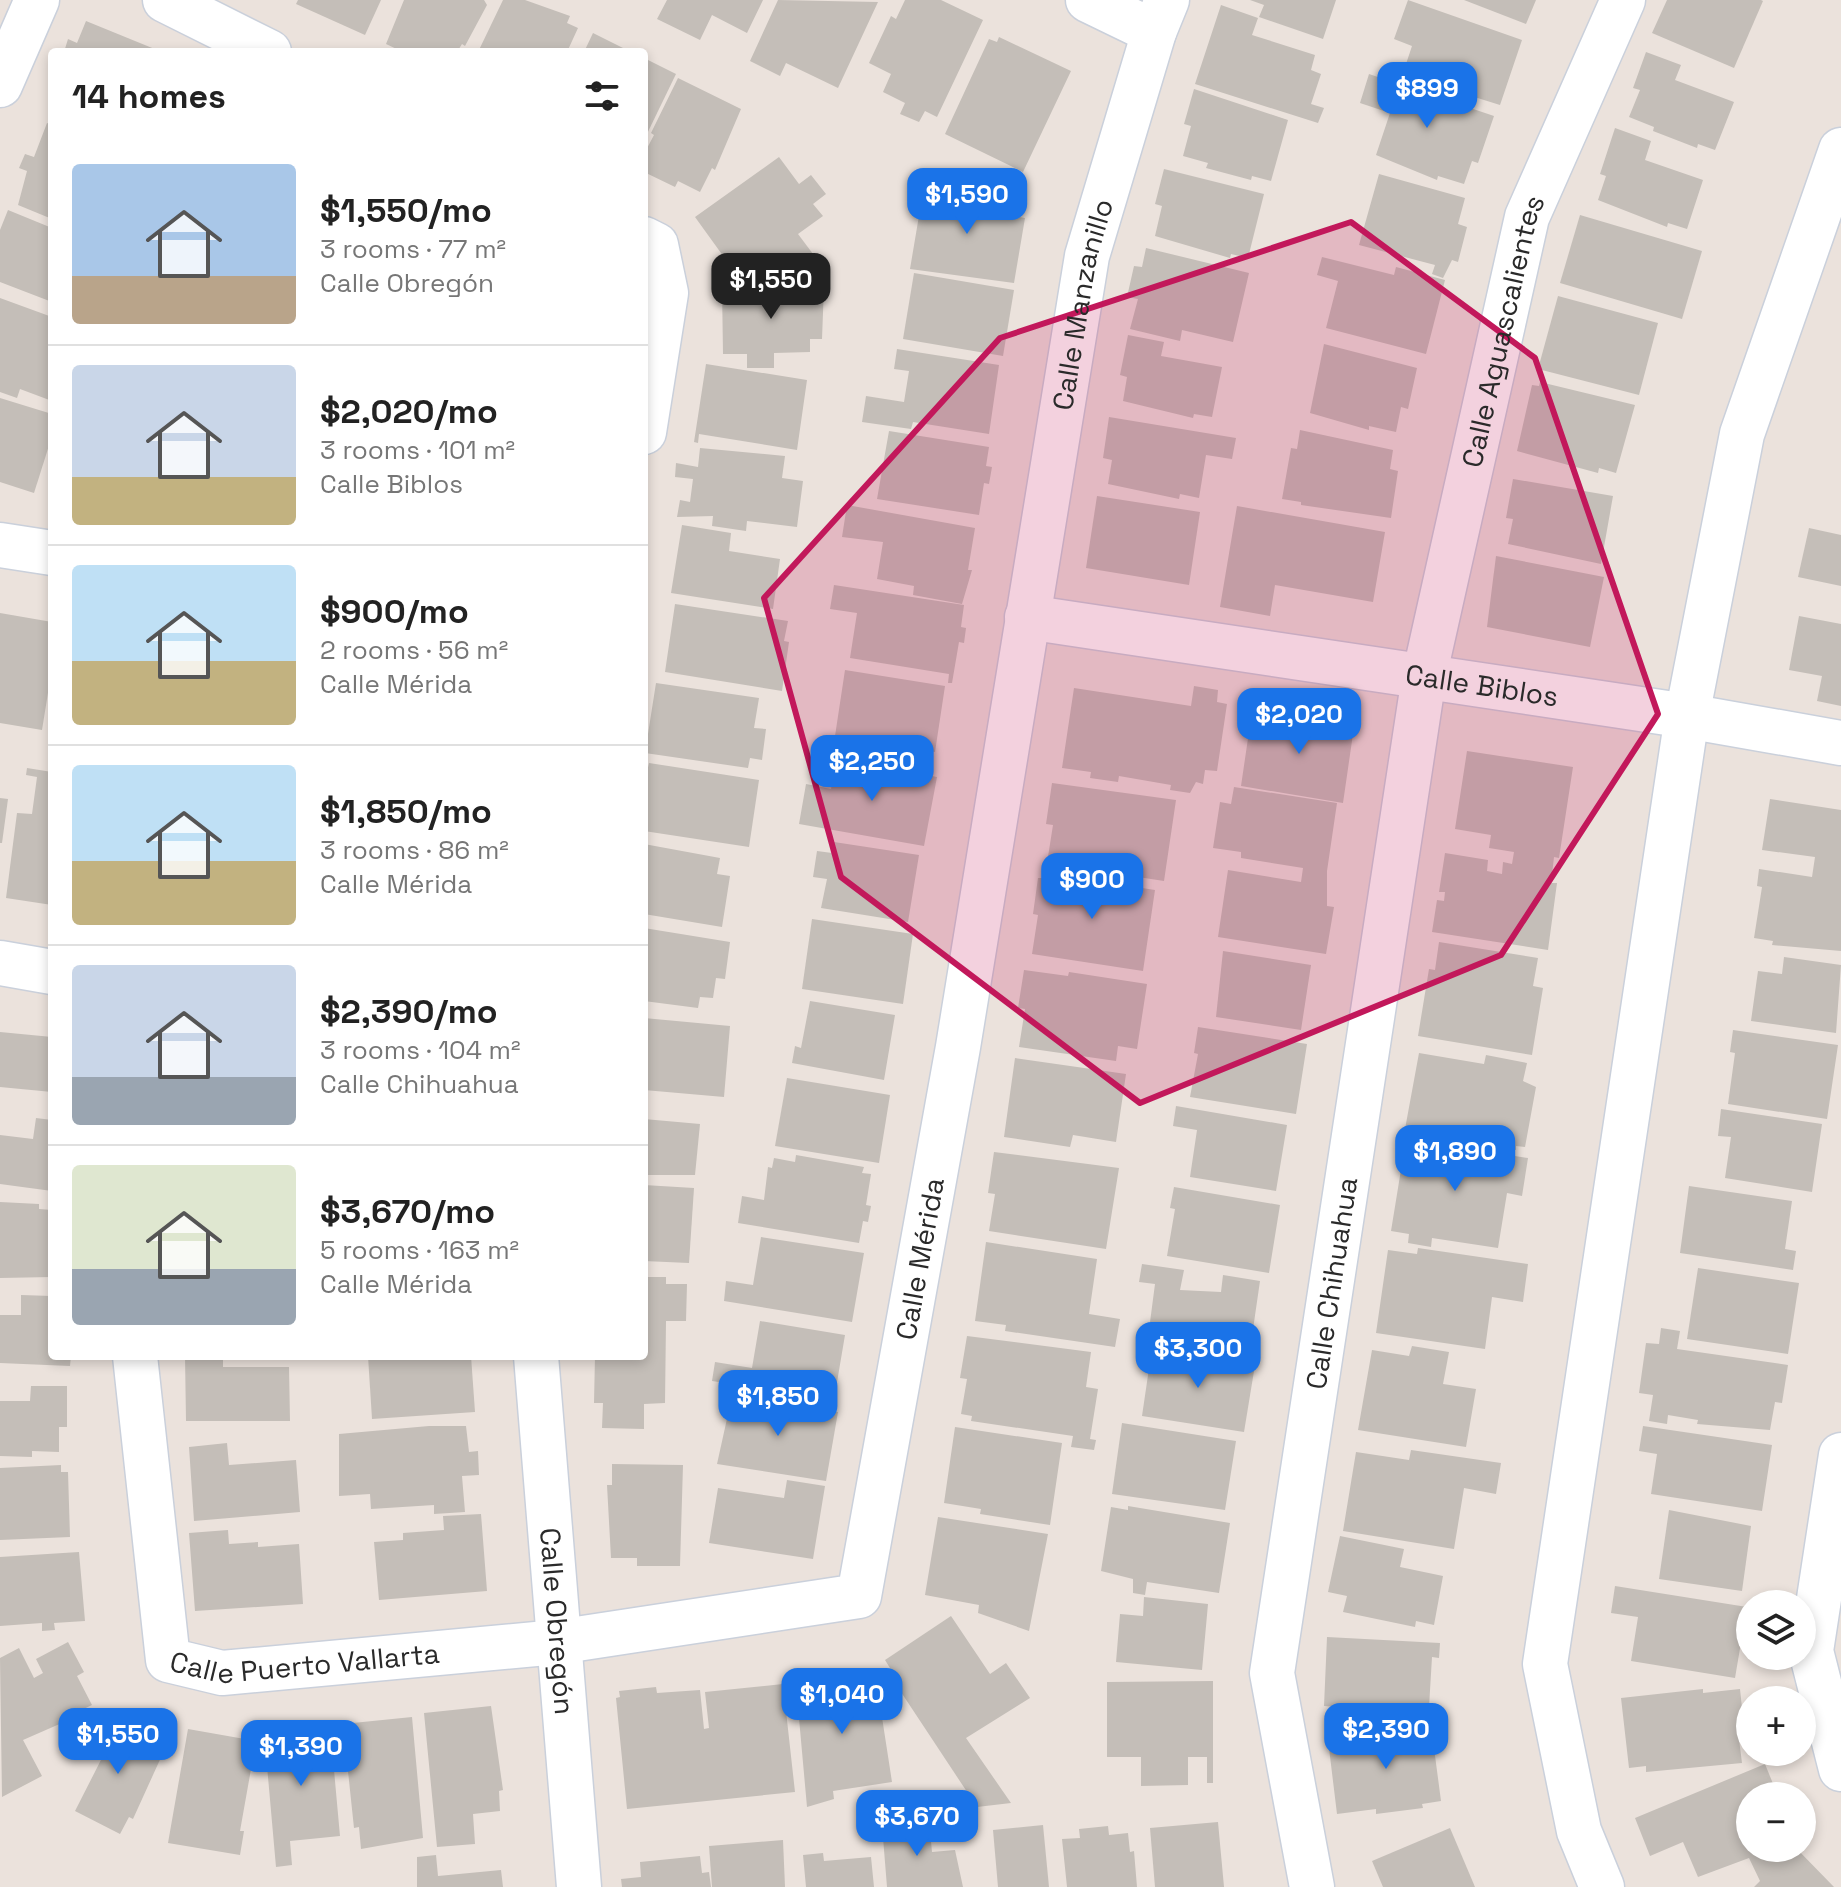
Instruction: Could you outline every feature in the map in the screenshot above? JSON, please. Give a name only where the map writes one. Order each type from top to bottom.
[{"type":"street","points":[[0,85],[37,0]]},
{"type":"street","points":[[165,0],[261,48]]},
{"type":"street","points":[[1088,0],[1161,16]]},
{"type":"street","name":"Calle Aguascalientes","points":[[1424,677],[1527,217],[1623,0]]},
{"type":"street","name":"Calle Manzanillo","points":[[1027,617],[1087,256],[1161,16]]},
{"type":"street","points":[[1602,1887],[1579,1831],[1545,1664],[1687,716],[1742,434],[1841,150]]},
{"type":"street","points":[[648,241],[656,245],[666,293],[648,407]]},
{"type":"street","points":[[0,545],[48,552]]},
{"type":"street","name":"Calle Biblos","points":[[1027,617],[1687,716],[1841,743]]},
{"type":"street","name":"Calle Mérida","points":[[557,1642],[859,1596],[958,1047],[1027,617]]},
{"type":"street","name":"Calle Chihuahua","points":[[1312,1887],[1272,1673],[1424,677]]},
{"type":"street","points":[[0,963],[48,971]]},
{"type":"street","name":"Calle Puerto Vallarta","points":[[135,1360],[168,1660],[222,1673],[557,1642]]},
{"type":"street","name":"Calle Obregón","points":[[536,1360],[579,1887]]},
{"type":"street","points":[[1841,1455],[1811,1651],[1841,1769]]},
{"type":"highlighted area","points":[[1351,222],[1535,358],[1658,714],[1501,955],[1140,1103],[841,877],[764,598],[1000,338]]},
{"type":"building","points":[[298,0],[381,0],[365,35],[296,4]]},
{"type":"building","points":[[404,0],[484,0],[487,5],[465,46],[394,48],[386,44]]},
{"type":"building","points":[[503,0],[525,0],[570,16],[567,23],[578,28],[569,48],[480,48]]},
{"type":"building","points":[[667,0],[763,0],[747,33],[712,15],[700,40],[657,19]]},
{"type":"building","points":[[778,0],[878,2],[838,88],[786,63],[780,76],[750,61]]},
{"type":"building","points":[[905,0],[941,0],[983,20],[937,117],[925,111],[919,122],[900,114],[905,103],[883,92],[891,74],[869,63],[891,16],[896,19]]},
{"type":"building","points":[[1250,0],[1336,0],[1323,39],[1259,17],[1264,5]]},
{"type":"building","points":[[1408,0],[1522,40],[1500,105],[1420,80],[1422,77],[1404,70],[1412,46],[1394,39]]},
{"type":"building","points":[[1464,0],[1536,0],[1526,24]]},
{"type":"building","points":[[1667,0],[1763,1],[1734,68],[1652,33]]},
{"type":"building","points":[[1221,5],[1258,18],[1252,35],[1315,55],[1311,70],[1321,74],[1311,104],[1324,108],[1318,123],[1195,84]]},
{"type":"building","points":[[86,21],[152,48],[65,48],[68,39],[77,43]]},
{"type":"building","points":[[593,33],[623,48],[586,48]]},
{"type":"building","points":[[999,37],[1071,71],[1023,172],[945,134],[989,39],[997,42]]},
{"type":"building","points":[[1646,52],[1681,65],[1675,80],[1734,102],[1715,150],[1698,144],[1697,148],[1653,131],[1654,127],[1629,117],[1640,90],[1633,88]]},
{"type":"building","points":[[648,60],[676,74],[648,132]]},
{"type":"building","points":[[1369,74],[1494,116],[1478,163],[1472,161],[1464,184],[1438,176],[1437,180],[1376,155],[1390,113],[1360,103]]},
{"type":"building","points":[[678,78],[741,109],[715,170],[712,168],[700,192],[678,181],[675,187],[648,174],[648,146],[654,135],[651,133]]},
{"type":"building","points":[[1194,89],[1288,120],[1271,181],[1252,176],[1251,180],[1206,168],[1208,163],[1183,156],[1191,126],[1184,124]]},
{"type":"building","points":[[47,123],[48,217],[18,205],[27,171],[19,168],[25,154],[34,157]]},
{"type":"building","points":[[1615,128],[1651,141],[1645,160],[1703,180],[1687,229],[1668,223],[1667,227],[1598,200],[1606,176],[1600,174]]},
{"type":"building","points":[[779,157],[799,184],[811,175],[826,194],[813,204],[823,216],[798,234],[816,258],[780,284],[763,260],[739,278],[695,217]]},
{"type":"building","points":[[1164,169],[1264,194],[1248,258],[1231,254],[1230,258],[1155,236],[1162,206],[1155,204]]},
{"type":"building","points":[[1379,174],[1465,198],[1458,224],[1467,227],[1458,262],[1452,260],[1443,278],[1432,274],[1435,265],[1359,245]]},
{"type":"building","points":[[943,181],[985,187],[984,197],[1003,200],[1001,214],[1025,218],[1014,283],[910,269],[922,198],[941,201]]},
{"type":"building","points":[[8,210],[48,226],[48,300],[0,282],[0,230]]},
{"type":"building","points":[[1580,215],[1702,251],[1682,319],[1560,283]]},
{"type":"building","points":[[1146,248],[1249,273],[1233,342],[1182,330],[1180,341],[1130,329],[1138,299],[1127,297],[1134,266],[1142,267]]},
{"type":"building","points":[[1322,257],[1394,275],[1396,267],[1445,280],[1426,354],[1326,328],[1338,281],[1317,275]]},
{"type":"building","points":[[914,273],[1014,290],[1003,356],[903,339]]},
{"type":"building","points":[[824,286],[822,339],[810,339],[810,352],[774,353],[774,368],[747,368],[747,354],[723,354],[722,287]]},
{"type":"building","points":[[1558,296],[1658,323],[1639,395],[1538,369]]},
{"type":"building","points":[[0,298],[48,316],[48,400],[20,389],[17,398],[0,392]]},
{"type":"building","points":[[1128,335],[1164,342],[1161,356],[1222,367],[1212,417],[1194,414],[1193,418],[1123,401],[1127,377],[1120,375]]},
{"type":"building","points":[[1324,344],[1417,368],[1408,409],[1401,407],[1396,432],[1369,426],[1369,430],[1310,413]]},
{"type":"building","points":[[897,349],[999,365],[989,434],[913,422],[911,429],[862,422],[866,396],[904,402],[909,371],[894,369]]},
{"type":"building","points":[[706,364],[807,380],[797,450],[699,434],[698,443],[694,442]]},
{"type":"building","points":[[1540,382],[1635,405],[1616,473],[1599,468],[1598,473],[1517,451],[1532,385],[1539,386]]},
{"type":"building","points":[[0,398],[48,413],[48,449],[34,493],[0,482]]},
{"type":"building","points":[[1109,417],[1236,438],[1232,459],[1206,455],[1199,498],[1180,494],[1179,499],[1108,484],[1112,460],[1103,458]]},
{"type":"building","points":[[1300,430],[1393,450],[1390,469],[1398,471],[1391,518],[1301,505],[1301,502],[1282,499],[1291,448],[1297,449]]},
{"type":"building","points":[[889,431],[989,447],[986,466],[992,467],[989,484],[984,483],[979,515],[877,499]]},
{"type":"building","points":[[700,448],[785,456],[782,478],[803,481],[797,527],[747,521],[746,531],[712,526],[713,516],[677,517],[680,500],[690,502],[693,479],[675,477],[676,463],[698,467]]},
{"type":"building","points":[[1513,479],[1613,496],[1601,564],[1508,544],[1513,519],[1506,518]]},
{"type":"building","points":[[1097,496],[1200,512],[1189,585],[1086,568]]},
{"type":"building","points":[[847,505],[975,528],[968,570],[972,570],[962,604],[913,595],[914,586],[877,579],[883,542],[842,537]]},
{"type":"building","points":[[1237,506],[1385,532],[1373,602],[1275,585],[1270,616],[1220,607]]},
{"type":"building","points":[[682,525],[731,533],[729,551],[780,559],[773,609],[671,593]]},
{"type":"building","points":[[1809,528],[1841,535],[1841,586],[1798,577]]},
{"type":"building","points":[[1496,556],[1604,577],[1590,647],[1487,627]]},
{"type":"building","points":[[834,585],[964,605],[961,627],[966,628],[964,643],[959,642],[952,683],[948,683],[949,674],[850,658],[857,613],[830,609]]},
{"type":"building","points":[[675,604],[788,621],[784,641],[789,642],[782,691],[665,672]]},
{"type":"building","points":[[0,613],[48,621],[48,693],[42,730],[0,723]]},
{"type":"building","points":[[1799,616],[1841,624],[1841,706],[1817,701],[1822,676],[1789,670]]},
{"type":"building","points":[[845,670],[945,686],[935,752],[835,736]]},
{"type":"building","points":[[656,683],[759,698],[754,728],[766,729],[762,760],[750,758],[748,768],[648,753]]},
{"type":"building","points":[[1194,686],[1218,690],[1217,702],[1227,704],[1217,771],[1205,770],[1203,784],[1196,782],[1190,793],[1170,790],[1171,785],[1119,776],[1118,782],[1090,778],[1091,772],[1062,768],[1074,688],[1191,706]]},
{"type":"building","points":[[1295,704],[1338,711],[1334,731],[1353,734],[1343,803],[1241,786],[1251,718],[1292,724]]},
{"type":"building","points":[[1467,751],[1573,767],[1559,858],[1554,857],[1551,883],[1557,883],[1548,950],[1432,932],[1437,900],[1444,901],[1445,892],[1439,892],[1445,853],[1488,860],[1487,871],[1502,874],[1503,862],[1512,864],[1514,852],[1489,848],[1491,835],[1455,829]]},
{"type":"building","points":[[837,758],[937,777],[924,846],[799,824],[806,784],[831,789]]},
{"type":"building","points":[[649,763],[759,780],[749,847],[648,832]]},
{"type":"building","points":[[27,768],[48,771],[48,904],[6,898],[17,813],[32,814],[37,777],[26,775]]},
{"type":"building","points":[[1052,783],[1176,800],[1164,881],[1047,863],[1053,825],[1046,824]]},
{"type":"building","points":[[1234,787],[1337,803],[1327,871],[1327,906],[1334,907],[1326,954],[1218,937],[1228,870],[1301,882],[1303,868],[1241,858],[1241,852],[1213,848],[1220,802],[1231,804]]},
{"type":"building","points":[[0,798],[8,799],[2,843],[0,843]]},
{"type":"building","points":[[1770,799],[1841,810],[1841,951],[1772,945],[1773,941],[1754,938],[1762,887],[1757,886],[1759,869],[1812,877],[1815,857],[1762,850]]},
{"type":"building","points":[[834,842],[919,855],[908,922],[821,908],[827,879],[813,877],[817,851],[832,853]]},
{"type":"building","points":[[648,845],[720,858],[717,874],[730,876],[722,927],[648,915]]},
{"type":"building","points":[[1044,873],[1155,890],[1143,971],[1032,954],[1038,915],[1033,914],[1038,878],[1044,878]]},
{"type":"building","points":[[812,919],[913,934],[903,1004],[802,989]]},
{"type":"building","points":[[648,929],[730,942],[725,979],[716,978],[713,998],[700,997],[698,1008],[648,1002]]},
{"type":"building","points":[[1439,942],[1538,958],[1533,986],[1543,988],[1532,1055],[1418,1036],[1429,969],[1435,970]]},
{"type":"building","points":[[1223,951],[1311,965],[1301,1030],[1216,1017]]},
{"type":"building","points":[[1784,957],[1841,965],[1836,1033],[1751,1021],[1758,971],[1782,974]]},
{"type":"building","points":[[1024,970],[1068,976],[1069,972],[1147,984],[1137,1049],[1118,1046],[1116,1061],[1019,1047],[1025,1009],[1018,1008]]},
{"type":"building","points":[[810,1001],[895,1015],[884,1080],[792,1063],[795,1046],[801,1048]]},
{"type":"building","points":[[648,1018],[730,1026],[724,1097],[648,1090]]},
{"type":"building","points":[[1198,1027],[1307,1044],[1296,1114],[1190,1097],[1198,1054],[1194,1053]]},
{"type":"building","points":[[1733,1030],[1838,1045],[1827,1119],[1728,1104],[1735,1053],[1730,1052]]},
{"type":"building","points":[[0,1032],[48,1037],[48,1092],[0,1087]]},
{"type":"building","points":[[1419,1053],[1484,1064],[1486,1055],[1527,1063],[1523,1081],[1536,1087],[1525,1147],[1516,1146],[1516,1150],[1405,1129]]},
{"type":"building","points":[[1015,1058],[1126,1074],[1116,1142],[1073,1135],[1070,1147],[1004,1137]]},
{"type":"building","points":[[787,1078],[890,1095],[879,1163],[775,1146]]},
{"type":"building","points":[[1176,1106],[1287,1125],[1276,1191],[1190,1177],[1197,1130],[1173,1126]]},
{"type":"building","points":[[1721,1109],[1822,1124],[1812,1192],[1725,1178],[1731,1137],[1718,1136]]},
{"type":"building","points":[[36,1118],[48,1120],[48,1190],[0,1184],[0,1135],[33,1139]]},
{"type":"building","points":[[648,1119],[700,1124],[695,1175],[648,1175]]},
{"type":"building","points":[[1406,1139],[1528,1158],[1522,1196],[1507,1193],[1498,1248],[1432,1238],[1431,1247],[1408,1243],[1409,1234],[1391,1231]]},
{"type":"building","points":[[994,1152],[1119,1168],[1106,1249],[989,1231],[995,1194],[988,1193]]},
{"type":"building","points":[[796,1155],[864,1167],[862,1173],[871,1174],[866,1205],[871,1206],[868,1222],[863,1221],[859,1243],[738,1223],[742,1196],[764,1200],[768,1167],[772,1168],[774,1158],[795,1162]]},
{"type":"building","points":[[648,1185],[694,1188],[689,1263],[648,1261]]},
{"type":"building","points":[[1689,1186],[1792,1201],[1785,1249],[1796,1251],[1793,1270],[1680,1253]]},
{"type":"building","points":[[1174,1187],[1280,1205],[1269,1273],[1167,1256],[1175,1209],[1170,1208]]},
{"type":"building","points":[[0,1202],[39,1204],[39,1209],[48,1210],[48,1277],[0,1278]]},
{"type":"building","points":[[761,1237],[864,1253],[852,1322],[724,1301],[726,1281],[753,1285]]},
{"type":"building","points":[[986,1242],[1097,1259],[1089,1314],[1120,1319],[1115,1347],[1005,1331],[1006,1325],[975,1321]]},
{"type":"building","points":[[1418,1248],[1528,1264],[1523,1302],[1492,1297],[1485,1349],[1376,1333],[1388,1250],[1417,1254]]},
{"type":"building","points":[[1142,1264],[1184,1270],[1180,1290],[1221,1292],[1223,1275],[1260,1281],[1250,1350],[1167,1339],[1166,1348],[1147,1345],[1155,1284],[1139,1282]]},
{"type":"building","points":[[1698,1268],[1799,1283],[1788,1354],[1687,1339]]},
{"type":"building","points":[[648,1277],[666,1277],[666,1284],[687,1284],[686,1321],[666,1321],[665,1403],[644,1404],[644,1429],[602,1428],[603,1403],[594,1403],[595,1360],[648,1360]]},
{"type":"building","points":[[21,1295],[48,1296],[48,1360],[71,1360],[70,1366],[0,1363],[0,1315],[21,1315]]},
{"type":"building","points":[[760,1321],[845,1335],[834,1400],[712,1381],[715,1362],[752,1368]]},
{"type":"building","points":[[1661,1328],[1680,1331],[1677,1349],[1788,1365],[1782,1403],[1775,1402],[1770,1430],[1697,1424],[1698,1420],[1668,1415],[1667,1424],[1649,1421],[1653,1395],[1639,1393],[1646,1343],[1659,1344]]},
{"type":"building","points":[[967,1336],[1091,1352],[1086,1387],[1098,1389],[1090,1439],[1096,1440],[1094,1450],[1071,1447],[1073,1436],[971,1421],[972,1416],[961,1414],[967,1379],[960,1378]]},
{"type":"building","points":[[1412,1346],[1449,1352],[1443,1384],[1476,1389],[1466,1447],[1358,1430],[1372,1350],[1409,1356]]},
{"type":"building","points":[[1152,1348],[1255,1365],[1244,1432],[1142,1416]]},
{"type":"building","points":[[185,1360],[223,1360],[223,1367],[289,1367],[290,1421],[186,1421]]},
{"type":"building","points":[[368,1360],[471,1360],[475,1412],[372,1419]]},
{"type":"building","points":[[31,1386],[67,1386],[67,1427],[59,1427],[59,1452],[32,1451],[32,1457],[0,1456],[0,1401],[30,1401]]},
{"type":"building","points":[[732,1396],[838,1412],[826,1481],[717,1464]]},
{"type":"building","points":[[1122,1423],[1236,1441],[1225,1510],[1112,1494]]},
{"type":"building","points":[[466,1426],[469,1452],[478,1451],[479,1475],[462,1476],[465,1512],[434,1514],[434,1505],[371,1509],[370,1494],[339,1496],[339,1434]]},
{"type":"building","points":[[1643,1426],[1772,1445],[1762,1511],[1651,1494],[1657,1454],[1639,1451]]},
{"type":"building","points":[[955,1427],[1062,1443],[1050,1525],[980,1514],[981,1509],[944,1503]]},
{"type":"building","points":[[227,1443],[229,1465],[296,1460],[300,1512],[194,1521],[189,1447]]},
{"type":"building","points":[[1411,1450],[1501,1463],[1496,1494],[1464,1488],[1454,1549],[1343,1531],[1356,1452],[1409,1460]]},
{"type":"building","points":[[612,1464],[683,1465],[680,1566],[637,1566],[637,1558],[611,1558],[607,1485],[612,1485]]},
{"type":"building","points":[[61,1465],[61,1472],[68,1472],[70,1537],[0,1540],[0,1468]]},
{"type":"building","points":[[787,1480],[825,1486],[813,1559],[709,1543],[718,1488],[784,1498]]},
{"type":"building","points":[[1128,1506],[1230,1523],[1219,1593],[1147,1582],[1145,1595],[1133,1593],[1133,1579],[1101,1571],[1111,1507],[1128,1510]]},
{"type":"building","points":[[1669,1510],[1751,1526],[1742,1590],[1659,1579]]},
{"type":"building","points":[[481,1514],[487,1591],[379,1600],[374,1542],[403,1540],[403,1533],[444,1530],[443,1516]]},
{"type":"building","points":[[938,1517],[1048,1534],[1029,1631],[978,1613],[979,1605],[925,1595]]},
{"type":"building","points":[[228,1530],[229,1544],[258,1542],[258,1547],[299,1544],[303,1604],[195,1611],[189,1533]]},
{"type":"building","points":[[1340,1536],[1404,1549],[1400,1567],[1443,1576],[1434,1625],[1416,1621],[1415,1627],[1343,1612],[1347,1596],[1328,1592]]},
{"type":"building","points":[[79,1552],[85,1621],[54,1623],[55,1630],[42,1631],[42,1623],[0,1626],[0,1557]]},
{"type":"building","points":[[1615,1586],[1736,1605],[1735,1678],[1631,1661],[1638,1617],[1611,1613]]},
{"type":"building","points":[[1144,1597],[1208,1604],[1202,1670],[1116,1662],[1120,1614],[1143,1616]]},
{"type":"building","points":[[951,1616],[990,1674],[1006,1663],[1030,1698],[966,1738],[1011,1803],[977,1807],[895,1683],[898,1681],[885,1660]]},
{"type":"building","points":[[1327,1637],[1440,1643],[1439,1658],[1432,1657],[1428,1724],[1395,1723],[1394,1729],[1334,1726],[1335,1707],[1324,1706]]},
{"type":"building","points":[[68,1642],[84,1672],[77,1676],[92,1705],[69,1716],[71,1719],[23,1740],[42,1776],[2,1797],[0,1658],[19,1648],[34,1678],[43,1673],[36,1659]]},
{"type":"building","points":[[875,1672],[892,1782],[833,1791],[834,1799],[807,1807],[796,1685]]},
{"type":"building","points":[[1213,1681],[1213,1783],[1207,1783],[1207,1757],[1188,1757],[1188,1785],[1141,1786],[1141,1757],[1107,1757],[1107,1682]]},
{"type":"building","points":[[783,1684],[795,1792],[627,1809],[616,1698],[620,1697],[619,1691],[656,1687],[657,1693],[700,1690],[704,1729],[709,1728],[705,1692]]},
{"type":"building","points":[[1703,1689],[1703,1693],[1736,1689],[1736,1764],[1646,1772],[1646,1766],[1629,1768],[1621,1698]]},
{"type":"building","points":[[491,1706],[503,1790],[499,1791],[500,1811],[473,1814],[475,1844],[437,1847],[424,1713]]},
{"type":"building","points":[[108,1715],[144,1734],[140,1742],[163,1753],[133,1819],[129,1817],[120,1834],[75,1811],[103,1756],[90,1749]]},
{"type":"building","points":[[412,1717],[423,1838],[361,1849],[359,1827],[354,1828],[343,1724]]},
{"type":"building","points":[[330,1726],[340,1836],[290,1841],[292,1865],[276,1867],[264,1732]]},
{"type":"building","points":[[1442,1726],[1445,1747],[1434,1748],[1441,1801],[1422,1804],[1423,1808],[1376,1814],[1376,1809],[1337,1814],[1328,1740]]},
{"type":"building","points":[[188,1729],[256,1741],[240,1831],[244,1831],[240,1855],[168,1843]]},
{"type":"building","points":[[1760,1766],[1766,1766],[1772,1782],[1736,1782],[1738,1862],[1698,1877],[1683,1842],[1650,1856],[1635,1818]]},
{"type":"building","points":[[929,1820],[932,1852],[955,1850],[963,1887],[887,1887],[882,1825]]},
{"type":"building","points":[[1218,1822],[1224,1887],[1155,1887],[1150,1828]]},
{"type":"building","points":[[1043,1825],[1049,1887],[998,1887],[993,1830]]},
{"type":"building","points":[[1108,1826],[1109,1835],[1128,1833],[1130,1852],[1134,1851],[1137,1887],[1067,1887],[1062,1839],[1080,1838],[1079,1829]]},
{"type":"building","points":[[1450,1828],[1475,1887],[1383,1887],[1372,1861]]},
{"type":"building","points":[[783,1840],[785,1887],[712,1887],[709,1846]]},
{"type":"building","points":[[823,1853],[824,1861],[871,1857],[874,1887],[806,1887],[803,1855]]},
{"type":"building","points":[[436,1855],[438,1876],[501,1870],[503,1887],[417,1887],[417,1857]]},
{"type":"building","points":[[700,1856],[702,1873],[709,1872],[711,1887],[622,1887],[621,1879],[641,1877],[640,1862]]},
{"type":"building","points":[[1751,1862],[1810,1862],[1834,1887],[1754,1887],[1760,1881]]}]
